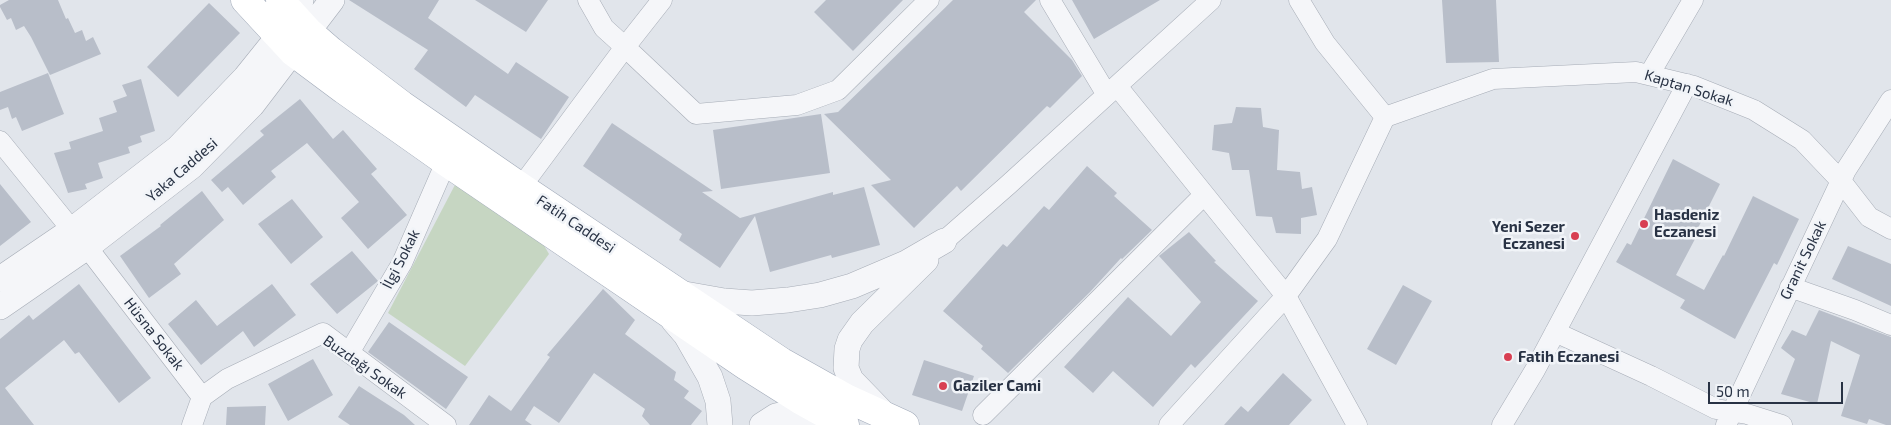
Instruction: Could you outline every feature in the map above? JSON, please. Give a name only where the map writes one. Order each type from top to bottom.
[{"type":"main road","name":"Fatih Caddesi","points":[[245,0],[292,22],[395,99],[521,187],[602,240],[746,366],[835,420]]},
{"type":"main road","name":"Fatih Caddesi","points":[[292,22],[344,90],[446,162],[672,303],[846,398],[899,422]]},
{"type":"street","name":"Yaka Caddesi","points":[[0,307],[79,239],[178,148],[245,78],[292,22],[332,0]]},
{"type":"street","points":[[588,0],[604,28],[696,114],[796,105],[838,90],[929,0]]},
{"type":"street","points":[[521,187],[625,46],[662,0]]},
{"type":"street","points":[[1050,0],[1112,90],[1204,195],[1286,296],[1357,425]]},
{"type":"street","points":[[899,422],[869,400],[851,380],[846,368],[847,349],[850,340],[862,323],[944,242],[1211,0]]},
{"type":"street","points":[[1169,425],[1286,296],[1327,239],[1385,118],[1325,43],[1298,0]]},
{"type":"street","points":[[1649,75],[1693,0]]},
{"type":"street","name":"Kaptan Sokak","points":[[1385,118],[1493,79],[1636,72],[1687,84],[1754,110],[1802,140],[1841,181],[1869,216],[1891,229]]},
{"type":"street","points":[[1502,425],[1535,370],[1687,84]]},
{"type":"street","name":"Granit Sokak","points":[[1729,418],[1846,170],[1891,100]]},
{"type":"street","name":"Hüsna Sokak","points":[[0,141],[202,397]]},
{"type":"street","name":"İlgi Sokak","points":[[349,353],[402,263],[446,162]]},
{"type":"street","points":[[983,415],[1204,195]]},
{"type":"street","name":"Yaka Caddesi","points":[[0,279],[79,239]]},
{"type":"street","points":[[720,425],[718,401],[710,378],[686,336],[672,303],[724,301],[752,303],[788,300],[820,294],[852,286],[906,263],[944,242]]},
{"type":"street","points":[[1790,287],[1891,325]]},
{"type":"street","points":[[1555,332],[1651,376],[1716,409],[1729,418],[1747,414],[1782,425]]},
{"type":"street","name":"Buzdağı Sokak","points":[[202,397],[227,379],[323,334],[446,425]]},
{"type":"street","points":[[192,425],[202,397]]},
{"type":"street","points":[[762,425],[776,416],[785,414],[835,420]]},
{"type":"green space","points":[[457,181],[538,235],[549,254],[465,366],[388,313]]},
{"type":"building","points":[[9,0],[58,0],[66,19],[68,18],[75,33],[82,30],[86,41],[93,37],[101,54],[50,75],[24,26],[16,30],[11,18],[7,20],[0,5]]},
{"type":"building","points":[[349,0],[439,0],[428,18],[508,74],[516,62],[569,97],[541,139],[475,95],[466,107],[414,69],[428,50]]},
{"type":"building","points":[[475,0],[548,0],[526,32]]},
{"type":"building","points":[[826,0],[903,0],[853,51],[814,12]]},
{"type":"building","points":[[953,0],[1036,0],[1024,12],[1072,60],[1082,76],[1050,108],[1047,106],[961,191],[957,186],[914,228],[871,185],[891,180],[824,114],[838,112]]},
{"type":"building","points":[[1072,0],[1160,0],[1094,39]]},
{"type":"building","points":[[1442,0],[1496,0],[1499,62],[1446,63]]},
{"type":"building","points":[[209,3],[240,33],[178,97],[147,67]]},
{"type":"building","points":[[48,73],[64,114],[22,131],[16,117],[12,119],[8,107],[0,110],[0,92]]},
{"type":"building","points":[[141,79],[155,131],[140,136],[142,142],[128,147],[130,153],[98,163],[103,178],[85,184],[87,189],[68,193],[54,153],[71,149],[69,142],[103,131],[99,118],[117,112],[113,101],[127,96],[122,85]]},
{"type":"building","points":[[300,99],[333,139],[343,130],[377,169],[371,174],[407,215],[368,249],[341,218],[359,202],[307,143],[271,171],[276,177],[243,205],[228,187],[222,192],[211,180],[264,135],[260,131]]},
{"type":"building","points":[[1236,107],[1261,108],[1263,127],[1279,130],[1277,170],[1300,172],[1302,189],[1312,187],[1317,215],[1301,218],[1301,234],[1276,233],[1272,217],[1256,216],[1249,170],[1232,170],[1229,153],[1212,150],[1214,125],[1232,123]]},
{"type":"building","points":[[821,114],[830,173],[721,189],[713,130]]},
{"type":"building","points":[[612,123],[713,191],[702,192],[740,218],[833,192],[833,195],[864,187],[880,245],[832,258],[831,255],[770,272],[755,216],[720,268],[679,240],[682,234],[583,166]]},
{"type":"building","points":[[1673,159],[1720,184],[1676,275],[1704,290],[1724,256],[1753,196],[1799,219],[1777,265],[1774,263],[1735,339],[1680,308],[1685,300],[1616,262],[1627,243],[1631,245]]},
{"type":"building","points":[[1087,166],[1117,193],[1114,196],[1152,230],[1121,258],[1090,292],[1008,373],[981,349],[983,346],[943,311],[1003,244],[1007,247],[1044,206],[1049,210]]},
{"type":"building","points":[[0,184],[31,222],[0,246]]},
{"type":"building","points":[[202,191],[224,220],[174,264],[181,274],[149,298],[120,256],[161,226]]},
{"type":"building","points":[[292,199],[323,237],[291,264],[258,224]]},
{"type":"building","points":[[1189,232],[1216,261],[1214,262],[1258,301],[1195,368],[1191,364],[1153,407],[1113,371],[1093,393],[1064,367],[1128,297],[1171,336],[1201,302],[1159,256]]},
{"type":"building","points":[[1848,246],[1891,264],[1891,306],[1832,279]]},
{"type":"building","points":[[352,251],[378,281],[337,314],[310,284]]},
{"type":"building","points":[[79,284],[151,378],[119,403],[79,352],[75,354],[64,340],[5,388],[34,425],[0,425],[0,339],[29,315],[33,320]]},
{"type":"building","points":[[272,284],[296,315],[254,347],[243,331],[201,365],[168,324],[196,300],[217,326]]},
{"type":"building","points":[[1403,285],[1432,301],[1396,365],[1367,349]]},
{"type":"building","points":[[603,289],[635,320],[625,334],[676,372],[674,380],[689,391],[684,398],[702,411],[691,425],[650,425],[642,416],[645,409],[594,373],[559,423],[534,406],[525,420],[532,425],[469,425],[489,395],[511,411],[550,357],[547,355]]},
{"type":"building","points":[[1819,310],[1891,337],[1891,425],[1869,419],[1867,424],[1841,416],[1860,355],[1831,341],[1817,404],[1781,394],[1795,359],[1781,348],[1792,330],[1806,336]]},
{"type":"building","points":[[389,322],[468,377],[446,409],[368,352]]},
{"type":"building","points":[[313,359],[333,395],[288,421],[268,384]]},
{"type":"building","name":"Gaziler Cami","points":[[924,360],[974,376],[962,411],[912,395]]},
{"type":"building","points":[[1283,373],[1312,400],[1289,425],[1224,425],[1241,406],[1248,412]]},
{"type":"building","points":[[359,386],[404,415],[415,425],[350,425],[338,417]]},
{"type":"building","points":[[266,406],[265,425],[226,425],[227,407]]},
{"type":"place","name":"Hasdeniz Eczanesi","points":[[1644,224]]},
{"type":"place","name":"Yeni Sezer Eczanesi","points":[[1575,236]]},
{"type":"place","name":"Fatih Eczanesi","points":[[1508,357]]},
{"type":"place","name":"Gaziler Cami","points":[[943,386]]}]
